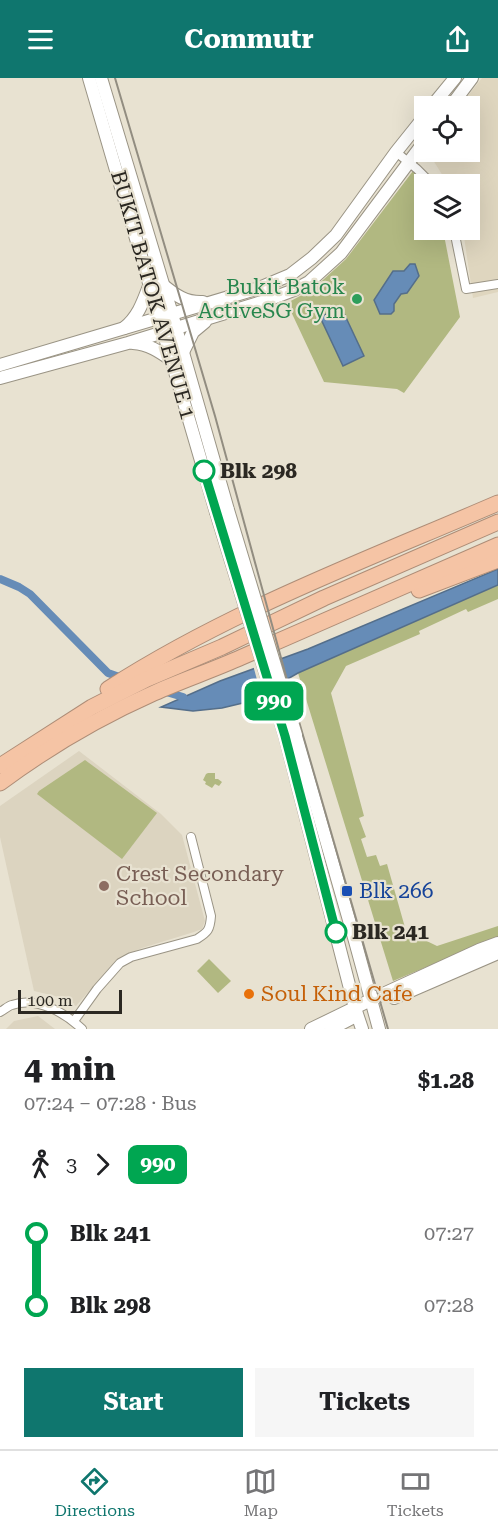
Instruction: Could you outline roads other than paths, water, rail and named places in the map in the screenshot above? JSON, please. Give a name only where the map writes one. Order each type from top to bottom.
[{"type":"highway","points":[[0,783],[57,744],[105,718],[142,684],[231,619],[498,503]]},
{"type":"highway","points":[[142,684],[324,598],[498,522]]},
{"type":"highway","points":[[315,625],[498,545]]},
{"type":"highway","points":[[0,766],[92,707],[100,696],[388,602],[498,560]]},
{"type":"main road","name":"BUKIT BATOK AVENUE 1","points":[[89,78],[162,332],[222,511]]},
{"type":"main road","name":"BUKIT BATOK AVENUE 1","points":[[101,78],[183,352],[222,511]]},
{"type":"main road","points":[[440,96],[455,78]]},
{"type":"main road","points":[[458,96],[472,78]]},
{"type":"main road","points":[[0,365],[264,287],[290,275],[336,235],[414,130]]},
{"type":"main road","points":[[0,378],[128,343],[266,301],[309,282],[341,254],[414,155]]},
{"type":"main road","points":[[163,285],[177,297],[196,303],[213,302]]},
{"type":"main road","points":[[121,330],[135,317],[149,286]]},
{"type":"main road","points":[[183,352],[193,332],[209,318]]},
{"type":"main road","points":[[128,343],[153,348],[172,362]]},
{"type":"main road","points":[[222,511],[355,941],[379,1029]]},
{"type":"main road","points":[[291,736],[362,1029]]},
{"type":"main road","points":[[311,1029],[356,1011],[479,950],[498,943]]},
{"type":"main road","points":[[372,1003],[498,952]]},
{"type":"main road","points":[[331,1029],[356,1011]]},
{"type":"street","points":[[396,152],[422,174]]},
{"type":"street","points":[[456,240],[466,290],[498,284]]},
{"type":"street","points":[[74,1021],[97,989],[120,963],[131,957],[197,939],[210,927],[211,916],[190,837]]},
{"type":"street","points":[[0,1012],[12,1005],[34,1002],[74,1021],[82,1029]]},
{"type":"water","points":[[410,264],[415,264],[419,276],[407,293],[401,294],[391,314],[380,314],[374,300],[393,271],[404,271]]},
{"type":"water","points":[[341,307],[364,356],[343,366],[320,317]]},
{"type":"water","points":[[498,569],[498,585],[298,673],[247,702],[222,708],[193,711],[161,707],[220,681],[308,649]]},
{"type":"waterway","points":[[0,579],[30,594],[108,673],[125,679]]},
{"type":"waterway","points":[[163,691],[183,697]]},
{"type":"railway","points":[[115,78],[215,416],[289,687],[388,1029]]},
{"type":"place","name":"Bukit Batok ActiveSG Gym","points":[[357,299]]},
{"type":"place","name":"Blk 298","points":[[204,471]]},
{"type":"place","name":"Crest Secondary School","points":[[104,886]]},
{"type":"place","name":"Blk 266","points":[[347,891]]},
{"type":"place","name":"Blk 241","points":[[336,932]]},
{"type":"place","name":"Soul Kind Cafe","points":[[249,994]]}]
